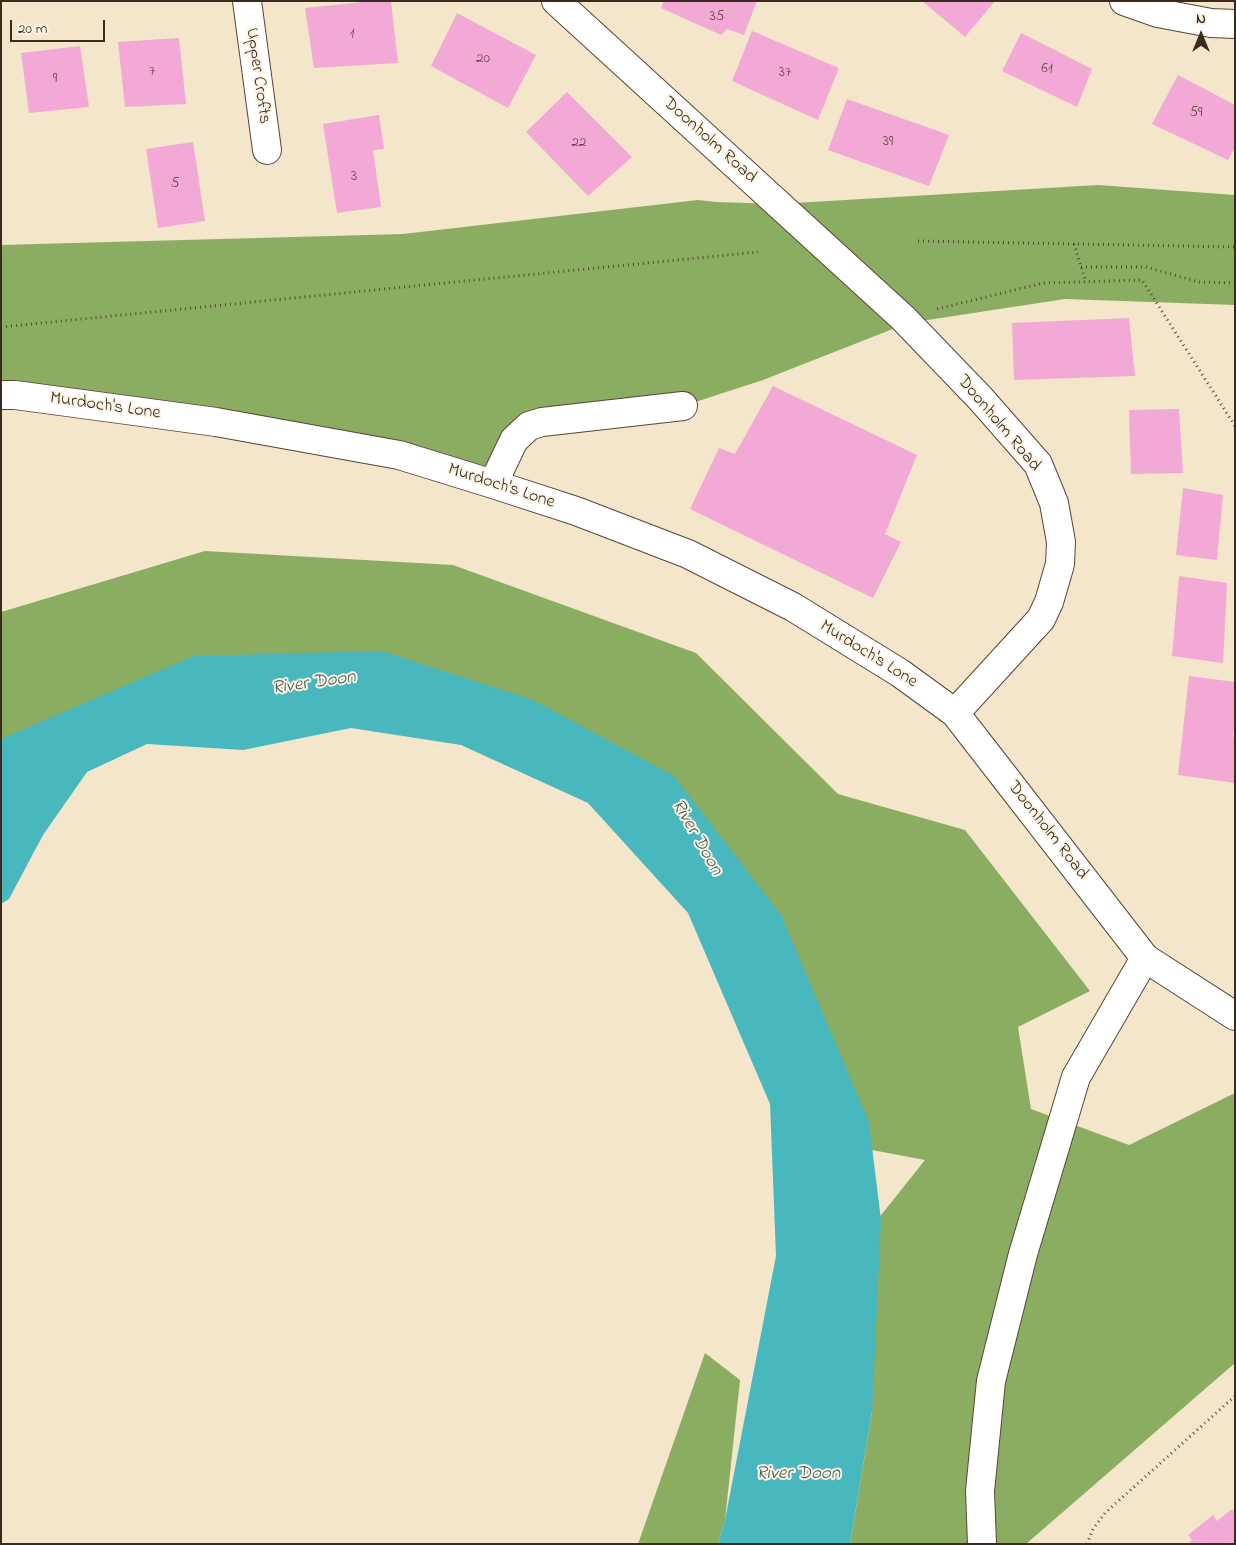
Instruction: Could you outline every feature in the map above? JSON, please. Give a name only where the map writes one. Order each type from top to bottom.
[{"type":"street","name":"Upper Crofts","points":[[247,1],[266,150]]},
{"type":"street","name":"Doonholm Road","points":[[556,1],[903,318],[980,398],[1038,464],[1054,503],[1060,542],[1060,564],[1049,602],[1041,619],[955,713],[1145,958],[1235,1016]]},
{"type":"street","points":[[1124,1],[1158,13],[1211,23],[1235,24]]},
{"type":"street","name":"Murdoch's Lone","points":[[1,395],[15,394],[216,422],[399,455],[576,511],[688,554],[793,607],[900,672],[955,713]]},
{"type":"street","points":[[493,484],[514,440],[529,426],[542,422],[683,406]]},
{"type":"street","points":[[982,1544],[980,1491],[991,1381],[1023,1254],[1076,1077],[1145,958]]},
{"type":"path","points":[[918,241],[1235,247]]},
{"type":"path","points":[[1074,244],[1086,282]]},
{"type":"path","points":[[1,327],[758,252]]},
{"type":"path","points":[[1081,267],[1146,267],[1199,282],[1235,283]]},
{"type":"path","points":[[903,318],[1043,283],[1142,280],[1235,426]]},
{"type":"path","points":[[1087,1544],[1093,1529],[1105,1513],[1235,1396]]},
{"type":"green space","points":[[1098,185],[1235,195],[1235,305],[1065,299],[908,323],[763,380],[683,406],[542,422],[493,484],[1,395],[1,245],[403,234],[698,200],[778,204]]},
{"type":"green space","points":[[205,551],[453,565],[696,653],[838,794],[965,830],[1090,991],[1018,1027],[1031,1109],[1129,1145],[1235,1093],[1235,1363],[1026,1544],[850,1544],[872,1412],[858,1244],[925,1160],[840,1144],[674,804],[412,675],[1,767],[1,612]]},
{"type":"green space","points":[[705,1353],[740,1380],[725,1520],[718,1544],[638,1544]]},
{"type":"water","name":"River Doon","points":[[381,651],[533,700],[674,776],[781,915],[869,1122],[881,1220],[872,1412],[850,1544],[718,1544],[725,1520],[776,1256],[770,1104],[688,913],[588,803],[461,745],[351,728],[243,750],[147,744],[87,772],[43,835],[9,899],[1,904],[1,739],[194,656]]},
{"type":"building","points":[[391,1],[398,63],[314,68],[305,8]]},
{"type":"building","points":[[664,1],[757,1],[744,35],[727,29],[721,35],[661,8]]},
{"type":"building","points":[[922,1],[995,1],[965,37]]},
{"type":"building","points":[[457,13],[536,55],[508,108],[431,66]]},
{"type":"building","points":[[752,31],[839,68],[818,120],[732,81]]},
{"type":"building","points":[[1021,33],[1092,69],[1077,107],[1002,71]]},
{"type":"building","points":[[179,38],[186,104],[125,107],[118,42]]},
{"type":"building","points":[[80,46],[89,107],[29,113],[21,53]]},
{"type":"building","points":[[1178,75],[1235,105],[1235,147],[1228,160],[1152,124]]},
{"type":"building","points":[[567,92],[632,157],[588,196],[526,132]]},
{"type":"building","points":[[847,99],[949,135],[929,186],[828,150]]},
{"type":"building","points":[[379,115],[384,149],[373,150],[381,207],[337,213],[323,124]]},
{"type":"building","points":[[193,142],[205,221],[158,228],[146,149]]},
{"type":"building","points":[[1129,318],[1135,376],[1014,380],[1012,323]]},
{"type":"building","points":[[773,386],[917,455],[885,534],[901,542],[873,598],[690,509],[719,448],[735,454]]},
{"type":"building","points":[[1179,409],[1183,473],[1131,474],[1129,410]]},
{"type":"building","points":[[1183,488],[1223,495],[1217,560],[1176,555]]},
{"type":"building","points":[[1179,576],[1227,583],[1223,663],[1172,656]]},
{"type":"building","points":[[1189,676],[1235,682],[1233,737],[1235,737],[1235,783],[1178,775]]},
{"type":"building","points":[[1232,1509],[1235,1513],[1235,1544],[1188,1544],[1192,1540],[1188,1535],[1213,1515],[1217,1521]]}]
